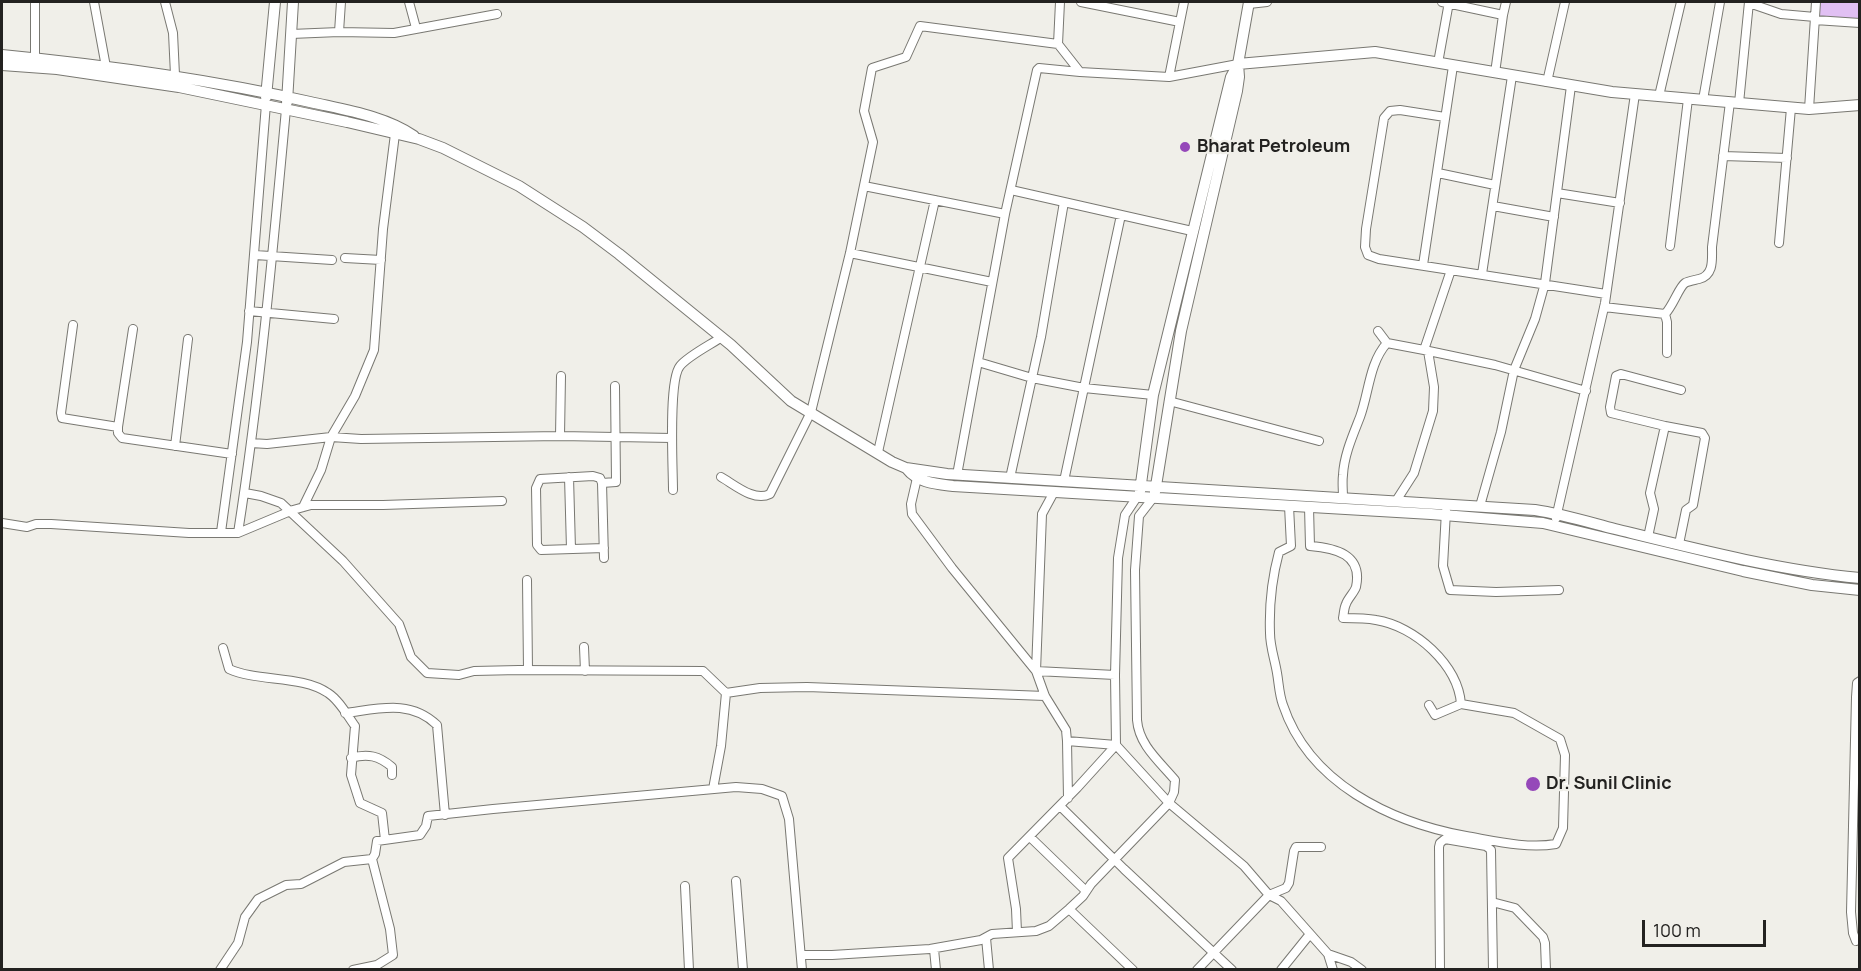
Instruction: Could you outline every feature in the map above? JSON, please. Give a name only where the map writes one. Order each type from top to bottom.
[{"type":"street","points":[[35,2],[35,58]]},
{"type":"street","points":[[94,2],[106,67]]},
{"type":"street","points":[[165,2],[173,33],[175,75]]},
{"type":"street","points":[[221,532],[255,255],[274,2]]},
{"type":"street","points":[[238,533],[267,313],[287,103],[293,2]]},
{"type":"street","points":[[339,32],[341,2]]},
{"type":"street","points":[[409,2],[416,28]]},
{"type":"street","points":[[1060,2],[1058,44],[1080,72]]},
{"type":"street","points":[[1082,2],[1180,22]]},
{"type":"street","points":[[1169,77],[1184,2]]},
{"type":"street","points":[[801,955],[934,949],[986,938],[992,934],[1036,931],[1049,926],[1069,909],[1169,803],[1174,792],[1175,780],[1147,748],[1138,729],[1137,720],[1136,570],[1139,516],[1153,498],[1158,487],[1169,401],[1182,331],[1238,91],[1238,64],[1249,3],[1267,2]]},
{"type":"street","points":[[1438,63],[1447,2],[1503,15]]},
{"type":"street","points":[[1495,74],[1506,2]]},
{"type":"street","points":[[1548,82],[1565,2]]},
{"type":"street","points":[[1659,96],[1681,2]]},
{"type":"street","points":[[1703,100],[1720,2]]},
{"type":"street","points":[[1665,314],[1673,306],[1685,283],[1704,278],[1712,269],[1712,247],[1723,156],[1734,103],[1749,2],[1781,14],[1860,23]]},
{"type":"street","points":[[1809,110],[1816,2]]},
{"type":"street","points":[[272,27],[292,30],[394,33],[497,14]]},
{"type":"street","points":[[721,477],[753,496],[762,498],[770,494],[811,412],[850,253],[873,142],[864,111],[872,68],[906,57],[920,26],[1058,44]]},
{"type":"street","points":[[957,475],[1005,214],[1039,68],[1169,77],[1238,64],[1376,52],[1495,74],[1635,94],[1809,110],[1860,105]]},
{"type":"street","points":[[2,55],[175,75],[267,92],[287,103]]},
{"type":"street","points":[[1238,64],[1231,77],[1153,395],[1141,486],[1137,497],[1125,515],[1118,558],[1116,745],[1169,803],[1244,866],[1269,895],[1281,901],[1328,954],[1333,969]]},
{"type":"street","points":[[2,65],[57,69],[146,82],[266,104],[287,103],[350,111],[397,132],[443,148],[519,186],[551,206],[619,254],[722,337],[792,400],[892,462],[906,468],[911,474],[1396,501],[1555,526],[1743,572],[1812,585],[1860,590]]},
{"type":"street","points":[[1423,265],[1438,173],[1444,117],[1454,66]]},
{"type":"street","points":[[1482,274],[1512,76]]},
{"type":"street","points":[[1480,506],[1501,432],[1514,370],[1535,319],[1545,283],[1571,86]]},
{"type":"street","points":[[1555,526],[1604,307],[1635,94]]},
{"type":"street","points":[[1670,246],[1688,99]]},
{"type":"street","points":[[1779,243],[1791,108]]},
{"type":"street","points":[[1444,117],[1400,110],[1390,111],[1384,118],[1366,228],[1365,247],[1368,255],[1379,259],[1606,294]]},
{"type":"street","points":[[303,507],[321,470],[331,437],[355,396],[374,350],[381,260],[397,132]]},
{"type":"street","points":[[1723,156],[1787,158]]},
{"type":"street","points":[[1438,173],[1495,185]]},
{"type":"street","points":[[864,186],[1005,214]]},
{"type":"street","points":[[1011,190],[1204,234]]},
{"type":"street","points":[[1557,193],[1620,203]]},
{"type":"street","points":[[878,452],[934,200]]},
{"type":"street","points":[[1010,478],[1032,378],[1064,202]]},
{"type":"street","points":[[1493,206],[1554,217]]},
{"type":"street","points":[[1064,481],[1121,215]]},
{"type":"street","points":[[850,253],[993,282]]},
{"type":"street","points":[[255,255],[332,260]]},
{"type":"street","points":[[345,258],[381,260]]},
{"type":"street","points":[[1396,501],[1414,473],[1433,411],[1434,387],[1426,351],[1451,270]]},
{"type":"street","points":[[1604,307],[1665,314]]},
{"type":"street","points":[[249,311],[334,319]]},
{"type":"street","points":[[1665,314],[1667,353]]},
{"type":"street","points":[[73,325],[62,417],[118,427]]},
{"type":"street","points":[[133,330],[118,427],[118,433],[122,438],[232,453]]},
{"type":"street","points":[[1378,331],[1387,344],[1514,370],[1586,391]]},
{"type":"street","points":[[673,490],[674,377],[680,366],[722,337]]},
{"type":"street","points":[[175,446],[188,339]]},
{"type":"street","points":[[1342,498],[1342,473],[1375,363],[1379,352],[1387,344]]},
{"type":"street","points":[[978,362],[1032,378],[1084,388],[1153,395]]},
{"type":"street","points":[[1679,544],[1686,510],[1693,505],[1705,438],[1702,433],[1611,413],[1610,407],[1616,376],[1621,374],[1681,390]]},
{"type":"street","points":[[560,436],[561,376]]},
{"type":"street","points":[[602,483],[616,482],[615,386]]},
{"type":"street","points":[[1169,401],[1319,441]]},
{"type":"street","points":[[1648,537],[1654,509],[1650,493],[1665,426]]},
{"type":"street","points":[[251,443],[267,444],[331,437],[361,439],[560,436],[672,438]]},
{"type":"street","points":[[919,474],[929,483],[953,486],[1310,507],[1446,510],[1480,506],[1558,513],[1648,537],[1800,572],[1860,578]]},
{"type":"street","points":[[919,474],[910,504],[917,522],[1036,671],[1045,696],[1065,730],[1068,798]]},
{"type":"street","points":[[604,548],[538,549],[536,534],[538,482],[543,478],[597,476],[602,483],[604,548],[604,558]]},
{"type":"street","points":[[569,477],[571,549]]},
{"type":"street","points":[[1036,671],[1042,514],[1054,492]]},
{"type":"street","points":[[244,493],[280,503],[343,561],[399,624],[411,657],[427,673],[459,675],[474,671],[528,670],[703,671],[726,693]]},
{"type":"street","points":[[2,523],[27,527],[36,524],[51,524],[189,533],[238,533],[290,511],[311,505],[502,501]]},
{"type":"street","points":[[1289,506],[1291,546],[1279,552],[1274,571],[1270,634],[1283,705],[1304,745],[1326,772],[1346,788],[1376,807],[1404,819],[1439,831],[1483,839],[1541,847],[1556,844],[1563,828],[1565,755],[1560,740],[1514,713],[1461,704],[1435,715],[1429,705]]},
{"type":"street","points":[[1310,507],[1310,546],[1332,548],[1346,555],[1353,562],[1356,571],[1356,589],[1345,605],[1343,618],[1377,620],[1402,628],[1429,647],[1446,664],[1460,692],[1461,704]]},
{"type":"street","points":[[1446,510],[1443,566],[1450,590],[1496,592],[1559,590]]},
{"type":"street","points":[[527,580],[528,670]]},
{"type":"street","points":[[584,646],[585,671]]},
{"type":"street","points":[[223,648],[229,669],[309,685],[328,693],[345,713],[355,726],[351,776],[360,803],[382,813],[385,840]]},
{"type":"street","points":[[1036,671],[1115,675]]},
{"type":"street","points":[[1858,943],[1853,933],[1851,912],[1856,800],[1856,697],[1857,683],[1860,681]]},
{"type":"street","points":[[726,693],[760,688],[807,687],[1045,696]]},
{"type":"street","points":[[713,789],[721,746],[726,693]]},
{"type":"street","points":[[345,713],[404,707],[429,718],[437,725],[445,815]]},
{"type":"street","points":[[1066,741],[1116,745]]},
{"type":"street","points":[[1017,932],[1017,916],[1008,858],[1068,798],[1116,745]]},
{"type":"street","points":[[351,758],[371,755],[385,760],[392,767],[392,775]]},
{"type":"street","points":[[353,969],[372,968],[393,955],[390,929],[372,859],[377,841],[420,835],[428,824],[428,816],[744,788],[762,789],[782,796],[789,819],[802,969]]},
{"type":"street","points":[[1060,806],[1114,860],[1232,969]]},
{"type":"street","points":[[1030,837],[1086,891]]},
{"type":"street","points":[[1440,969],[1439,847],[1442,840],[1450,839],[1489,847],[1493,969]]},
{"type":"street","points":[[1197,969],[1269,895],[1282,891],[1288,886],[1296,847],[1321,848]]},
{"type":"street","points":[[220,969],[238,943],[245,917],[258,899],[286,885],[301,884],[344,862],[372,859]]},
{"type":"street","points":[[736,881],[743,969]]},
{"type":"street","points":[[685,886],[689,969]]},
{"type":"street","points":[[1492,902],[1515,908],[1543,937],[1546,969]]},
{"type":"street","points":[[1069,909],[1133,969]]},
{"type":"street","points":[[1281,969],[1310,934]]},
{"type":"street","points":[[986,938],[989,969]]},
{"type":"street","points":[[934,949],[936,969]]},
{"type":"street","points":[[1328,954],[1351,962],[1362,969]]},
{"type":"shaded area","points":[[1819,2],[1859,2],[1859,20],[1819,18]]},
{"type":"place","name":"Bharat Petroleum","points":[[1185,147]]},
{"type":"place","name":"Dr. Sunil Clinic","points":[[1533,784]]}]
